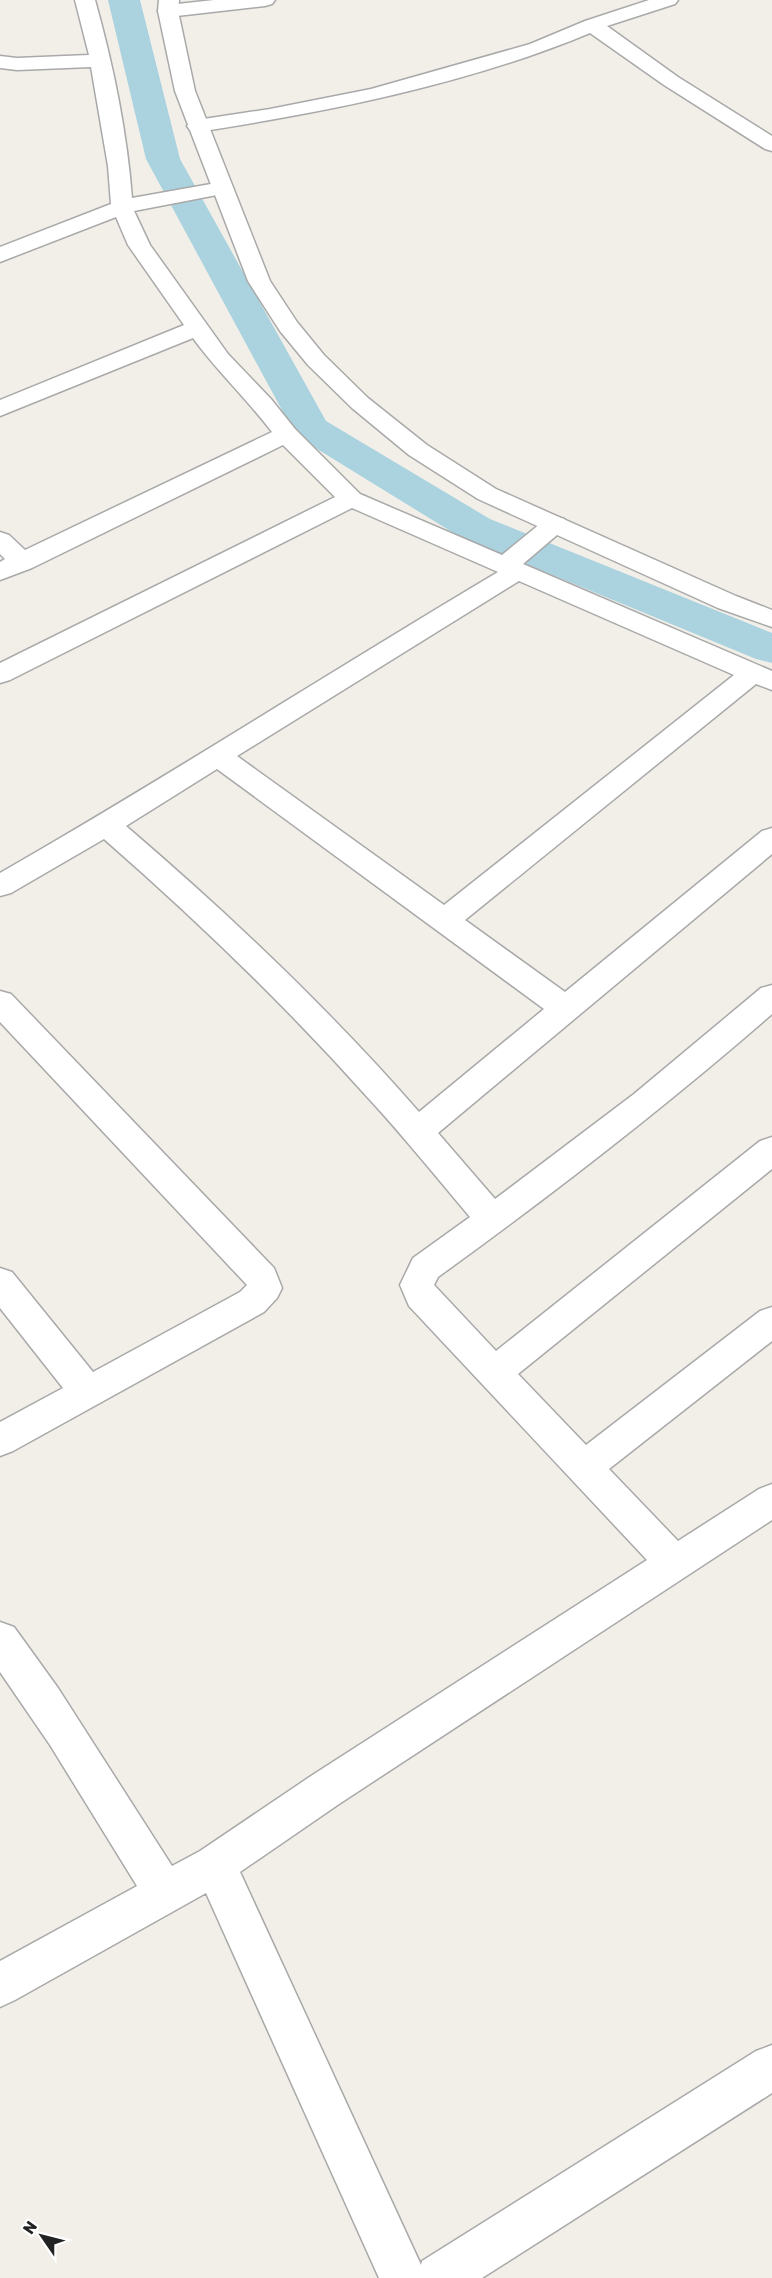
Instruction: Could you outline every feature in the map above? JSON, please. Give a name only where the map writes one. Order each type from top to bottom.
[{"type":"street","points":[[86,0],[100,61],[118,166],[133,204],[139,245],[220,359],[263,404],[286,434],[351,499],[514,564],[762,677],[444,921]]},
{"type":"street","points":[[265,0],[168,6],[185,91],[197,126],[259,280],[288,327],[316,360],[360,402],[418,450],[548,531],[772,619]]},
{"type":"street","points":[[197,126],[270,115],[374,94],[537,48],[592,25],[668,0]]},
{"type":"street","points":[[592,25],[671,81],[772,145]]},
{"type":"street","points":[[0,62],[17,64],[100,61]]},
{"type":"street","points":[[0,255],[133,204],[222,188]]},
{"type":"street","points":[[0,409],[197,328]]},
{"type":"street","points":[[0,540],[11,567],[286,434]]},
{"type":"street","points":[[0,674],[351,499]]},
{"type":"street","points":[[0,886],[106,825],[514,564],[548,531]]},
{"type":"street","points":[[217,755],[566,1009]]},
{"type":"street","points":[[106,825],[174,882],[366,1073],[493,1220]]},
{"type":"street","points":[[417,1132],[772,838]]},
{"type":"street","points":[[674,1563],[422,1296],[417,1285],[425,1268],[493,1220],[730,1033],[772,996]]},
{"type":"street","points":[[0,1002],[262,1278],[265,1288],[252,1302],[0,1440]]},
{"type":"street","points":[[494,1373],[772,1150]]},
{"type":"street","points":[[0,1282],[87,1391]]},
{"type":"street","points":[[583,1468],[772,1321]]},
{"type":"street","points":[[0,1985],[215,1865],[772,1500]]},
{"type":"street","points":[[0,1640],[31,1681],[80,1755],[164,1892]]},
{"type":"street","points":[[215,1865],[402,2278]]},
{"type":"street","points":[[439,2278],[772,2067]]},
{"type":"waterway","points":[[124,0],[163,159],[310,428],[475,528],[772,649]]}]
